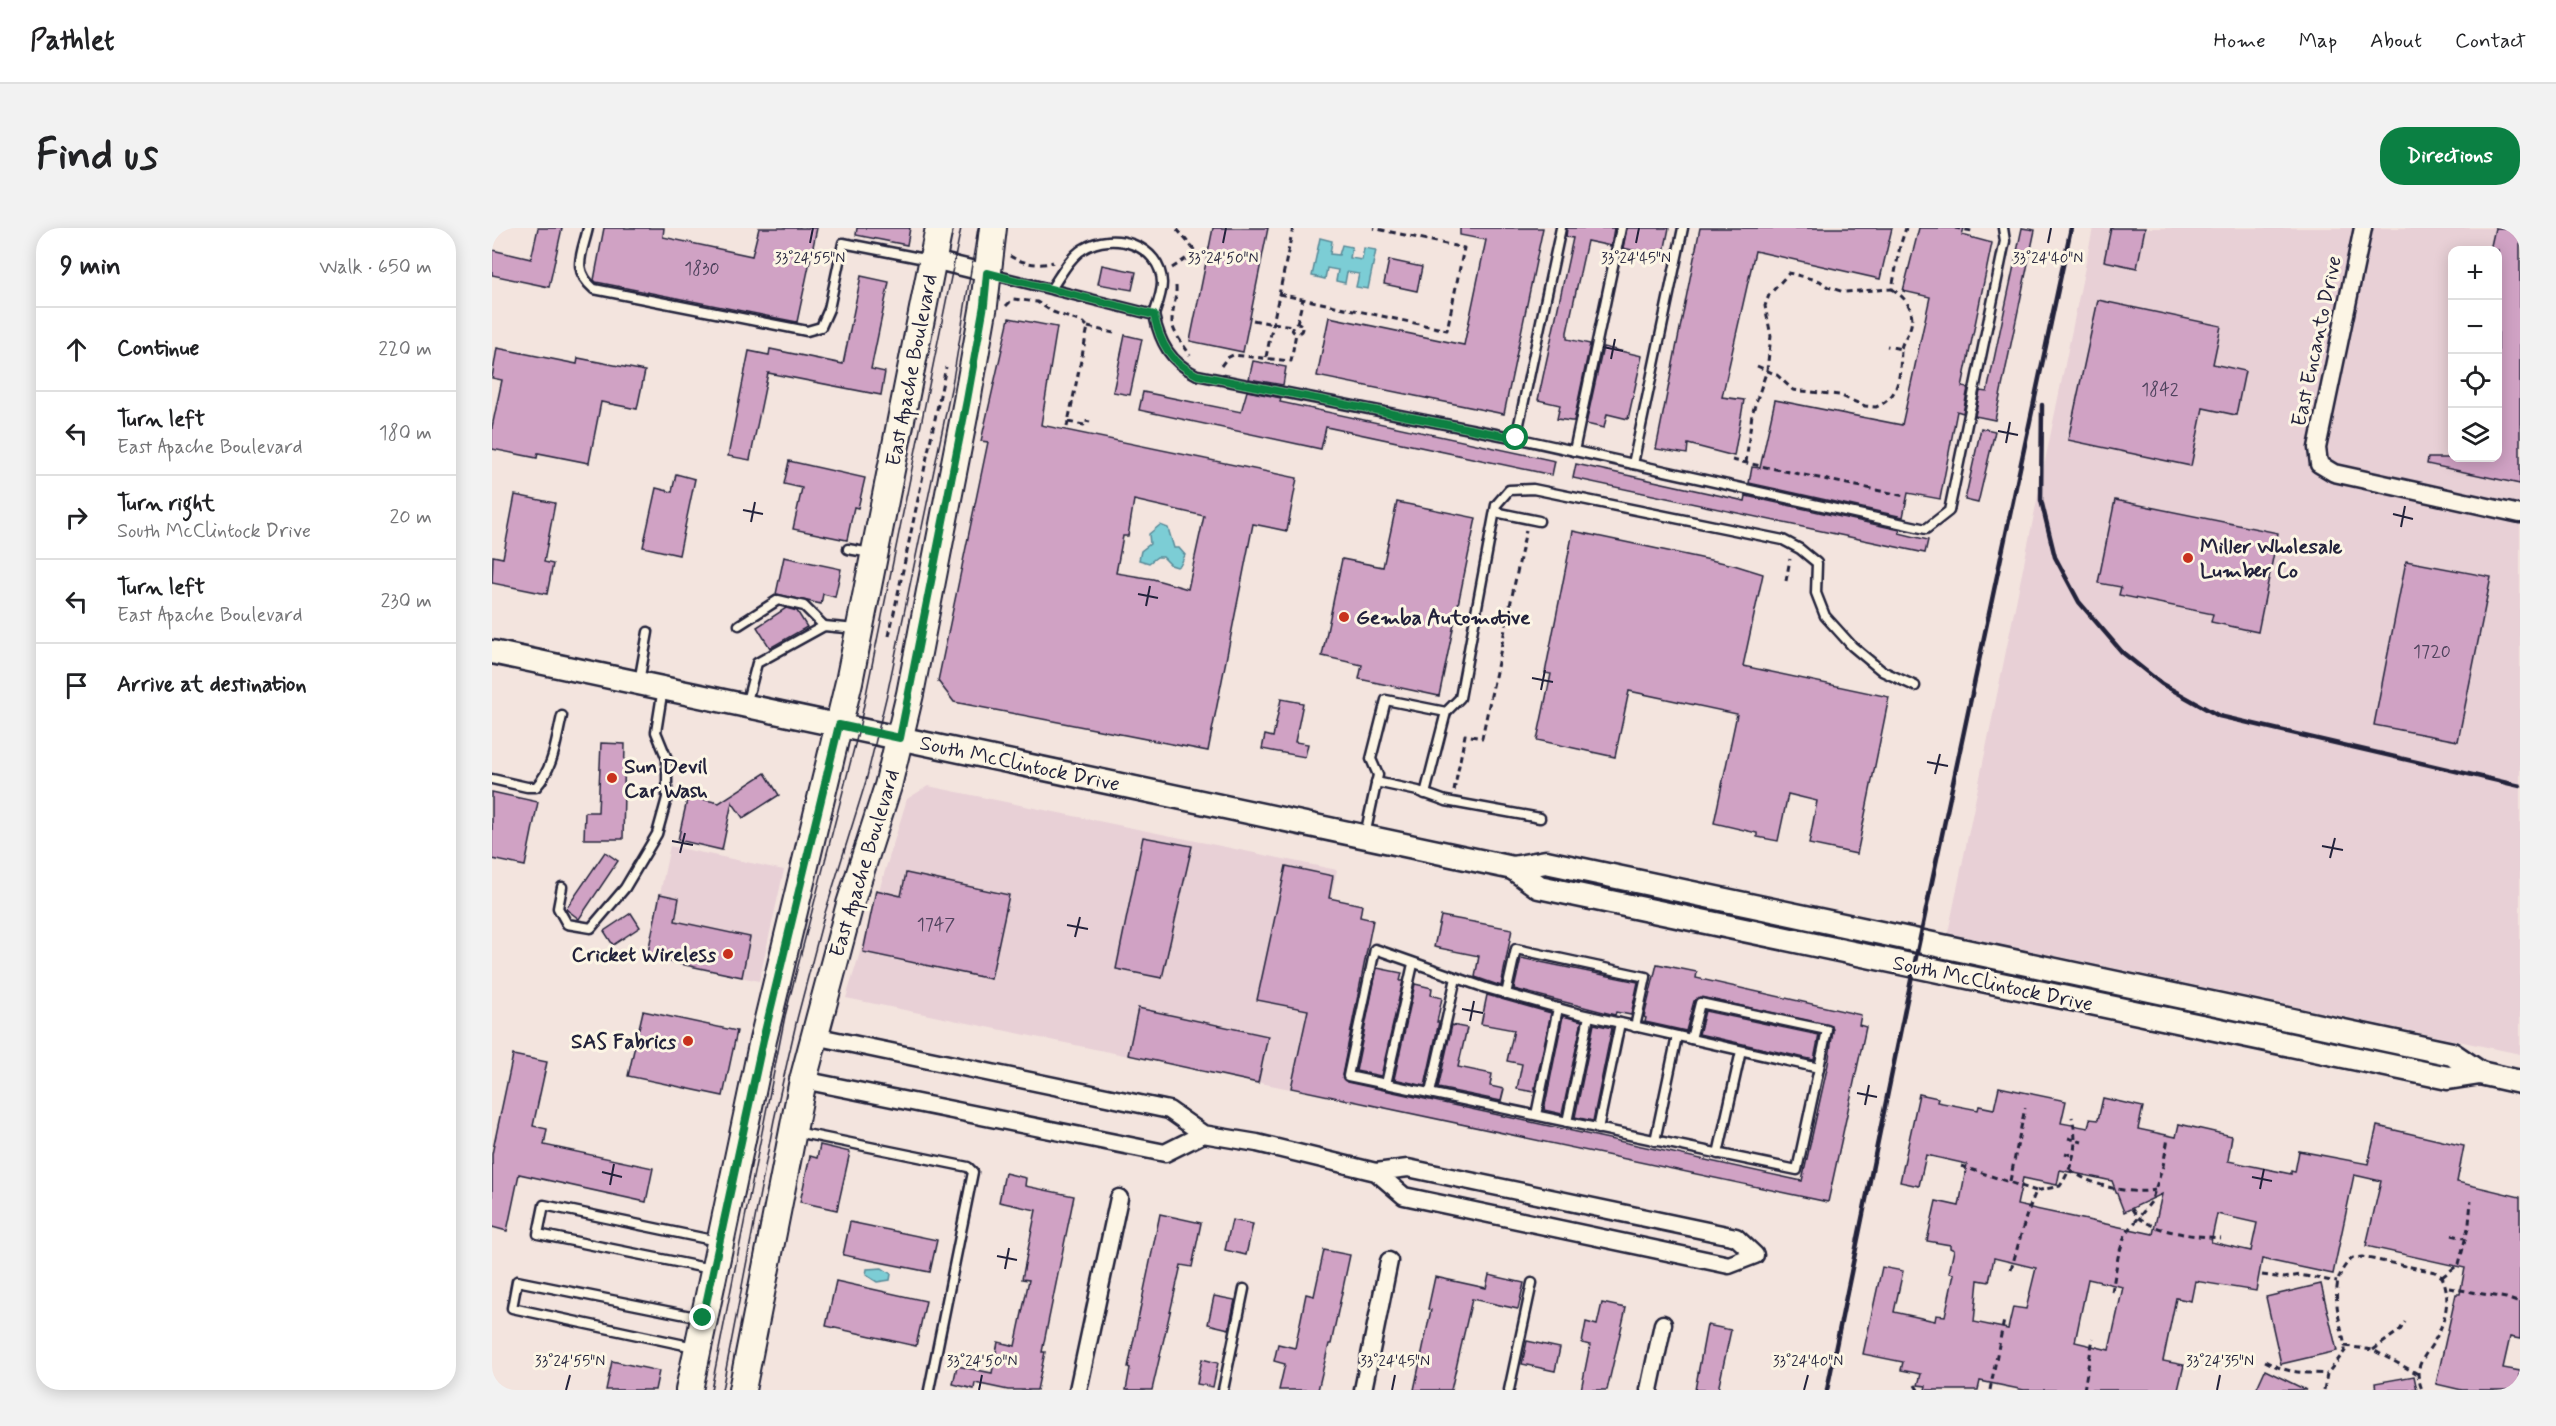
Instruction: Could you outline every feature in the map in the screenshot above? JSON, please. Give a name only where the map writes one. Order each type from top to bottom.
[{"type":"main road","name":"East Apache Boulevard","points":[[689,1390],[763,1040],[860,629],[939,228]]},
{"type":"main road","name":"East Apache Boulevard","points":[[742,1390],[803,1080],[850,904],[888,786],[900,738],[967,400],[984,305],[993,228]]},
{"type":"main road","name":"South McClintock Drive","points":[[492,652],[1513,868],[1539,887],[1550,890],[2448,1078],[2480,1073],[2520,1082]]},
{"type":"street","name":"East Encanto Drive","points":[[2363,228],[2317,448],[2319,464],[2334,473],[2520,514]]},
{"type":"street","points":[[933,260],[987,273]]},
{"type":"street","points":[[814,1036],[1169,1110],[1203,1134],[1257,1143],[1376,1172],[1408,1168],[1725,1234],[1736,1237],[1755,1254],[1729,1265],[1416,1199],[1404,1196],[1376,1172]]},
{"type":"street","points":[[803,1080],[1165,1153],[1203,1134]]},
{"type":"street","points":[[1078,1390],[1119,1198]]},
{"type":"street","points":[[1363,1390],[1389,1262]]},
{"type":"street","points":[[1649,1390],[1663,1324]]},
{"type":"lane","points":[[588,228],[579,268],[583,279],[594,289],[807,331],[821,327],[829,309],[843,243],[933,260]]},
{"type":"lane","points":[[1516,438],[1561,228]]},
{"type":"lane","points":[[1574,451],[1621,228]]},
{"type":"lane","points":[[1633,464],[1683,228]]},
{"type":"lane","points":[[1051,289],[1083,249],[1104,241],[1122,241],[1137,246],[1150,255],[1159,269],[1162,285],[1154,315],[1158,334],[1167,353],[1181,368],[1197,375],[1516,438],[1926,529],[1949,511],[2005,241],[2003,228]]},
{"type":"lane","points":[[987,273],[1154,315]]},
{"type":"lane","points":[[1425,794],[1446,712],[1460,698],[1494,512],[1496,505],[1509,490],[1533,489],[1783,540],[1800,549],[1817,563],[1816,593],[1825,616],[1852,646],[1882,671],[1915,686]]},
{"type":"lane","points":[[1494,512],[1539,521]]},
{"type":"lane","points":[[848,549],[875,554]]},
{"type":"lane","points":[[739,625],[778,600],[804,606],[824,626]]},
{"type":"lane","points":[[746,705],[757,663],[824,626],[860,629]]},
{"type":"lane","points":[[639,682],[648,632]]},
{"type":"lane","points":[[562,887],[558,908],[567,924],[591,928],[626,888],[657,834],[667,798],[667,759],[656,732],[664,688]]},
{"type":"lane","points":[[1365,835],[1378,775],[1371,759],[1386,700],[1446,712]]},
{"type":"lane","points":[[492,779],[537,787],[544,779],[552,759],[562,716]]},
{"type":"lane","points":[[1376,782],[1452,802],[1540,819]]},
{"type":"lane","points":[[1691,1039],[1700,1003],[1827,1030],[1819,1068],[1797,1170],[1348,1076],[1375,949],[1456,978],[1558,1008],[1635,1027],[1819,1068]]},
{"type":"lane","points":[[1506,994],[1516,949],[1646,977],[1635,1027]]},
{"type":"lane","points":[[1386,1084],[1413,964]]},
{"type":"lane","points":[[1430,1093],[1456,978]]},
{"type":"lane","points":[[1536,1116],[1558,1008]]},
{"type":"lane","points":[[1567,1122],[1589,1016]]},
{"type":"lane","points":[[1598,1129],[1620,1023]]},
{"type":"lane","points":[[1655,1140],[1677,1036]]},
{"type":"lane","points":[[1718,1154],[1741,1051]]},
{"type":"lane","points":[[792,1131],[968,1167],[973,1172],[929,1390]]},
{"type":"lane","points":[[715,1270],[538,1234],[544,1205],[720,1242]]},
{"type":"lane","points":[[698,1348],[512,1308],[517,1281],[703,1318]]},
{"type":"lane","points":[[1509,1390],[1532,1283]]},
{"type":"lane","points":[[1223,1390],[1244,1289]]},
{"type":"path","points":[[1173,276],[1172,267],[1196,252],[1176,228]]},
{"type":"path","points":[[1266,357],[1293,228]]},
{"type":"path","points":[[1279,294],[1447,330],[1464,248],[1373,228]]},
{"type":"path","points":[[1892,289],[1900,246],[1906,228]]},
{"type":"path","points":[[1955,228],[1972,231],[1973,228]]},
{"type":"path","points":[[1009,256],[1016,260],[1046,265],[1056,261]]},
{"type":"path","points":[[1746,463],[1752,414],[1767,370],[1771,336],[1765,306],[1769,295],[1789,273],[1820,281],[1828,287],[1844,292],[1892,289],[1901,295],[1910,307],[1913,322],[1901,349],[1898,383],[1894,395],[1876,407],[1865,406],[1839,395],[1793,390],[1777,375],[1767,370],[1757,366]]},
{"type":"path","points":[[1176,285],[1177,297],[1172,320],[1173,328],[1193,358]]},
{"type":"path","points":[[1002,309],[1013,299],[1037,302],[1053,312],[1084,323],[1088,327],[1114,333]]},
{"type":"path","points":[[1253,320],[1292,326],[1297,323],[1303,299]]},
{"type":"path","points":[[1212,364],[1222,366],[1227,358],[1233,355],[1266,357],[1291,362],[1296,333],[1302,329],[1297,323]]},
{"type":"path","points":[[1292,326],[1292,331],[1296,333]]},
{"type":"path","points":[[1067,427],[1088,327]]},
{"type":"path","points":[[1887,346],[1901,349]]},
{"type":"path","points":[[889,636],[946,367]]},
{"type":"path","points":[[1068,422],[1084,425],[1084,421],[1090,422]]},
{"type":"path","points":[[1732,460],[1905,496]]},
{"type":"path","points":[[1452,802],[1465,735],[1482,738],[1528,519]]},
{"type":"path","points":[[1786,581],[1791,556]]},
{"type":"path","points":[[2010,1181],[2025,1108]]},
{"type":"path","points":[[1961,1166],[2036,1191],[2060,1186],[2070,1170],[2074,1156],[2076,1140],[2072,1118]]},
{"type":"path","points":[[2068,1138],[2082,1142]]},
{"type":"path","points":[[2112,1292],[2125,1235],[2151,1202],[2163,1166],[2168,1138]]},
{"type":"path","points":[[2065,1154],[2074,1156]]},
{"type":"path","points":[[2070,1170],[2092,1182],[2143,1192],[2155,1190]]},
{"type":"path","points":[[2012,1270],[2026,1217],[2036,1191]]},
{"type":"path","points":[[2442,1277],[2459,1263],[2471,1201]]},
{"type":"path","points":[[2132,1209],[2138,1217],[2149,1223],[2184,1235],[2221,1238]]},
{"type":"path","points":[[2452,1235],[2464,1238]]},
{"type":"path","points":[[2324,1390],[2327,1374],[2345,1351],[2336,1298],[2338,1282],[2347,1262],[2362,1257],[2434,1272],[2442,1277],[2448,1288],[2442,1322],[2435,1340],[2421,1360],[2418,1374],[2422,1390]]},
{"type":"path","points":[[2262,1275],[2284,1278],[2300,1275],[2338,1282]]},
{"type":"path","points":[[2448,1288],[2506,1298],[2520,1303]]},
{"type":"path","points":[[1990,1390],[2004,1320]]},
{"type":"path","points":[[2373,1350],[2400,1330],[2405,1322]]},
{"type":"path","points":[[2084,1390],[2093,1338]]},
{"type":"path","points":[[2345,1346],[2373,1350],[2418,1374]]},
{"type":"path","points":[[2265,1361],[2290,1372],[2327,1374]]},
{"type":"path","points":[[1915,1385],[1918,1390]]},
{"type":"shaded area","points":[[2093,228],[2520,228],[2520,1054],[1948,933]]},
{"type":"shaded area","points":[[928,786],[1337,870],[1290,1089],[846,998],[907,799]]},
{"type":"shaded area","points":[[670,846],[784,870],[759,981],[647,957]]},
{"type":"water","points":[[1320,238],[1332,241],[1330,254],[1339,255],[1342,245],[1352,247],[1350,258],[1362,260],[1364,248],[1376,250],[1368,289],[1356,287],[1359,274],[1347,272],[1345,283],[1336,281],[1338,270],[1327,268],[1325,279],[1312,276]]},
{"type":"water","points":[[1160,525],[1168,528],[1174,548],[1179,548],[1185,555],[1177,567],[1171,565],[1163,557],[1157,557],[1149,563],[1139,560],[1141,551],[1150,544],[1149,534]]},
{"type":"water","points":[[882,1268],[891,1274],[890,1280],[877,1282],[866,1275],[867,1269]]},
{"type":"building","points":[[538,228],[562,228],[549,287],[492,275],[492,250],[531,259]]},
{"type":"building","points":[[604,228],[664,228],[663,237],[752,256],[759,228],[817,228],[797,322],[596,282],[594,280]]},
{"type":"building","points":[[857,228],[910,228],[907,245],[856,235]]},
{"type":"building","points":[[1213,228],[1268,228],[1243,352],[1190,341]]},
{"type":"building","points":[[1460,228],[1543,228],[1504,414],[1317,376],[1329,317],[1464,345],[1486,240],[1460,235]]},
{"type":"building","points":[[1567,228],[1614,228],[1611,246],[1587,241],[1567,332],[1567,339],[1590,344],[1574,421],[1557,419],[1560,405],[1538,400],[1573,238],[1566,237]]},
{"type":"building","points":[[1627,228],[1669,228],[1663,257],[1623,248]]},
{"type":"building","points":[[1700,228],[1892,228],[1880,279],[1755,251],[1722,397],[1744,400],[1734,456],[1688,444],[1687,454],[1656,449]]},
{"type":"building","points":[[1919,228],[1964,228],[1962,235],[1992,243],[1962,387],[1968,388],[1963,413],[1957,411],[1940,499],[1908,493],[1903,517],[1749,483],[1752,467],[1760,468],[1775,400],[1902,425],[1930,297],[1903,291]]},
{"type":"building","points":[[2022,228],[2035,230],[1995,420],[1975,416],[1980,391],[1987,392]]},
{"type":"building","points":[[2111,228],[2145,228],[2137,268],[2104,261]]},
{"type":"building","points":[[2495,228],[2520,228],[2520,484],[2427,464],[2428,458],[2448,458],[2448,462],[2502,462],[2502,246],[2491,246]]},
{"type":"building","points":[[1389,260],[1422,267],[1417,291],[1384,284]]},
{"type":"building","points":[[1102,265],[1136,272],[1132,290],[1098,284]]},
{"type":"building","points":[[861,276],[889,282],[871,369],[885,372],[881,395],[768,373],[750,460],[728,456],[749,351],[769,355],[770,349],[843,364]]},
{"type":"building","points":[[2098,300],[2221,326],[2213,364],[2245,371],[2236,415],[2203,408],[2191,466],[2068,440]]},
{"type":"building","points":[[1009,318],[1057,327],[1041,425],[1297,478],[1287,531],[1253,524],[1208,751],[954,702],[938,681],[988,442],[981,441]],"holes":[[[1134,500],[1204,516],[1188,589],[1153,579],[1116,573],[1123,536],[1128,536]]]},
{"type":"building","points":[[1125,335],[1142,339],[1130,395],[1113,392]]},
{"type":"building","points":[[1603,347],[1642,356],[1628,419],[1607,414],[1604,428],[1586,424]]},
{"type":"building","points":[[497,348],[577,364],[578,358],[645,371],[637,409],[601,402],[589,463],[538,453],[537,458],[492,449],[492,427],[502,380],[492,378]]},
{"type":"building","points":[[1253,361],[1286,367],[1283,385],[1249,379]]},
{"type":"building","points":[[1247,391],[1281,398],[1280,402],[1555,461],[1552,475],[1326,427],[1321,449],[1139,410],[1143,392],[1241,412]]},
{"type":"building","points":[[1981,428],[1995,431],[1978,503],[1965,500]]},
{"type":"building","points":[[789,461],[865,478],[858,508],[854,507],[847,540],[793,529],[802,488],[784,484]]},
{"type":"building","points":[[1576,464],[1745,501],[1746,496],[1900,530],[1899,533],[1928,540],[1925,553],[1573,478]]},
{"type":"building","points":[[676,474],[695,479],[679,555],[643,547],[656,488],[672,492]]},
{"type":"building","points":[[515,495],[555,503],[544,562],[553,564],[547,594],[492,583],[493,556],[503,558]]},
{"type":"building","name":"Miller Wholesale Lumber Co","points":[[2115,500],[2278,533],[2258,632],[2211,622],[2213,614],[2119,595],[2121,587],[2098,583]]},
{"type":"building","points":[[1397,502],[1476,518],[1439,696],[1359,679],[1362,665],[1322,656],[1342,559],[1383,567]]},
{"type":"building","points":[[1573,531],[1734,565],[1763,574],[1743,666],[1889,697],[1857,854],[1809,844],[1817,801],[1788,794],[1778,841],[1757,837],[1757,833],[1714,823],[1737,714],[1629,691],[1615,757],[1537,740],[1551,674],[1545,673]]},
{"type":"building","points":[[784,557],[841,569],[835,597],[823,594],[821,604],[776,594]]},
{"type":"building","points":[[2406,561],[2491,577],[2458,741],[2374,725]]},
{"type":"building","points":[[786,608],[797,611],[807,627],[770,648],[757,627]]},
{"type":"building","points":[[1281,699],[1303,703],[1295,742],[1308,744],[1305,757],[1262,749],[1265,735],[1273,737]]},
{"type":"building","name":"Sun Devil Car Wash","points":[[601,743],[625,744],[623,839],[584,839],[585,812],[598,812]]},
{"type":"building","points":[[765,773],[779,795],[743,818],[732,802],[722,850],[678,840],[688,796],[719,803]]},
{"type":"building","points":[[492,792],[538,802],[525,866],[492,859]]},
{"type":"building","points":[[1143,837],[1192,846],[1162,978],[1116,969]]},
{"type":"building","points":[[605,852],[618,861],[579,919],[566,909]]},
{"type":"building","points":[[1286,866],[1333,876],[1329,898],[1362,905],[1360,917],[1373,920],[1342,1075],[1347,1082],[1802,1181],[1828,1064],[1832,1026],[1701,997],[1694,1001],[1686,1031],[1645,1022],[1644,1017],[1657,964],[1697,972],[1696,978],[1861,1015],[1859,1025],[1866,1027],[1828,1202],[1291,1088],[1308,1010],[1257,1000]]},
{"type":"building","points":[[906,873],[1009,895],[991,979],[863,952],[876,890],[901,896]]},
{"type":"building","points":[[660,894],[679,898],[675,921],[750,937],[742,977],[647,957]]},
{"type":"building","points":[[631,913],[640,927],[613,945],[604,931]]},
{"type":"building","points":[[1441,916],[1512,929],[1501,986],[1475,977],[1479,956],[1434,947]]},
{"type":"building","points":[[1521,958],[1638,982],[1631,1015],[1616,1012],[1615,1015],[1514,989]]},
{"type":"building","points":[[1377,968],[1402,973],[1400,981],[1403,981],[1381,1076],[1356,1071]]},
{"type":"building","points":[[1415,984],[1432,988],[1431,995],[1442,998],[1425,1086],[1394,1079]]},
{"type":"building","points":[[1487,995],[1551,1013],[1534,1092],[1517,1089],[1522,1064],[1507,1061],[1514,1030],[1481,1024]]},
{"type":"building","points":[[1138,1008],[1268,1036],[1258,1083],[1128,1055]]},
{"type":"building","points":[[643,1011],[737,1031],[723,1096],[628,1076]]},
{"type":"building","points":[[1705,1011],[1819,1035],[1814,1060],[1699,1034]]},
{"type":"building","points":[[1563,1016],[1582,1021],[1562,1114],[1544,1110]]},
{"type":"building","points":[[1594,1024],[1612,1028],[1593,1121],[1575,1117]]},
{"type":"building","points":[[1452,1025],[1467,1028],[1458,1067],[1492,1074],[1490,1086],[1504,1089],[1501,1101],[1438,1088]]},
{"type":"building","points":[[513,1055],[547,1062],[533,1126],[547,1129],[544,1145],[653,1168],[646,1202],[519,1174],[507,1231],[492,1227],[492,1154]]},
{"type":"building","points":[[1999,1087],[2066,1101],[2061,1123],[2088,1128],[2090,1119],[2098,1120],[2103,1098],[2143,1107],[2138,1129],[2176,1137],[2179,1124],[2232,1136],[2228,1161],[2291,1174],[2291,1171],[2295,1172],[2299,1151],[2368,1164],[2377,1126],[2464,1146],[2457,1182],[2520,1197],[2520,1339],[2510,1337],[2503,1368],[2520,1371],[2520,1390],[2462,1390],[2436,1384],[2456,1294],[2460,1294],[2465,1268],[2366,1246],[2381,1181],[2354,1175],[2333,1274],[2262,1259],[2256,1291],[2195,1281],[2191,1301],[2176,1298],[2163,1361],[2184,1365],[2178,1390],[2024,1390],[1980,1381],[1978,1390],[1925,1390],[1926,1386],[1918,1385],[1921,1374],[1901,1370],[1903,1362],[1863,1354],[1882,1267],[1903,1271],[1894,1312],[1935,1321],[1936,1315],[1945,1316],[1954,1274],[1949,1273],[1954,1250],[1950,1248],[1950,1245],[1927,1241],[1936,1201],[1959,1206],[1967,1164],[1926,1155],[1919,1186],[1900,1182],[1919,1094],[1938,1098],[1937,1102],[1978,1110],[1979,1106],[1994,1109]],"holes":[[[2060,1170],[2112,1181],[2124,1212],[2162,1194],[2153,1234],[2017,1205],[2023,1178],[2057,1185]],[[2217,1214],[2257,1223],[2251,1251],[2211,1242]],[[1994,1258],[2036,1268],[2026,1309],[2013,1307],[2008,1329],[1974,1322],[1978,1280],[1989,1282]],[[2088,1279],[2123,1287],[2109,1350],[2075,1342]]]},
{"type":"building","points":[[820,1145],[850,1152],[837,1210],[800,1202],[810,1156],[817,1158]]},
{"type":"building","points":[[1005,1173],[1026,1178],[1025,1186],[1074,1196],[1042,1352],[1045,1352],[1037,1390],[1008,1390],[975,1383],[974,1389],[953,1384],[957,1366],[992,1373],[998,1342],[1015,1346],[1029,1280],[1022,1279],[1036,1210],[999,1202]]},
{"type":"building","points":[[1160,1214],[1201,1223],[1192,1267],[1181,1265],[1152,1390],[1126,1390],[1130,1368],[1128,1367]]},
{"type":"building","points":[[1232,1220],[1253,1224],[1246,1255],[1225,1250]]},
{"type":"building","points":[[850,1222],[937,1240],[930,1272],[843,1255]]},
{"type":"building","points":[[1324,1250],[1350,1255],[1331,1344],[1329,1344],[1318,1390],[1279,1390],[1285,1364],[1274,1361],[1278,1344],[1295,1348],[1306,1294],[1314,1296]]},
{"type":"building","points":[[1489,1275],[1524,1283],[1518,1309],[1472,1299],[1451,1390],[1414,1390],[1431,1310],[1428,1309],[1435,1277],[1486,1288]]},
{"type":"building","points":[[836,1281],[926,1301],[916,1346],[826,1326]]},
{"type":"building","points":[[2321,1284],[2337,1351],[2281,1364],[2266,1297]]},
{"type":"building","points":[[1214,1296],[1235,1300],[1229,1329],[1208,1324]]},
{"type":"building","points":[[1602,1303],[1626,1308],[1607,1390],[1581,1390],[1590,1345],[1582,1343],[1586,1322],[1597,1325]]},
{"type":"building","points":[[1707,1325],[1731,1330],[1718,1390],[1695,1390]]},
{"type":"building","points":[[1527,1341],[1560,1348],[1555,1371],[1522,1364]]},
{"type":"building","points":[[1202,1359],[1218,1363],[1213,1387],[1197,1384]]},
{"type":"building","points":[[612,1361],[659,1371],[655,1390],[606,1390]]},
{"type":"building","points":[[2265,1370],[2306,1390],[2256,1390]]},
{"type":"building","points":[[2414,1376],[2417,1390],[2376,1390],[2375,1383]]},
{"type":"tram line","points":[[711,1390],[785,1016],[859,729],[961,228]]},
{"type":"tram line","points":[[722,1390],[774,1120],[797,1019],[824,916],[866,781],[888,690],[953,379],[978,228]]},
{"type":"railway","points":[[1827,1390],[1906,1004],[2071,228]]},
{"type":"railway","points":[[2042,405],[2041,500],[2055,557],[2079,602],[2122,652],[2162,684],[2219,716],[2520,786]]},
{"type":"place","name":"Miller Wholesale Lumber Co","points":[[2188,558]]},
{"type":"place","name":"Gemba Automotive","points":[[1344,617]]},
{"type":"place","name":"Sun Devil Car Wash","points":[[612,778]]},
{"type":"place","name":"Cricket Wireless","points":[[728,954]]},
{"type":"place","name":"SAS Fabrics","points":[[688,1041]]},
{"type":"route","points":[[703,1318],[763,1040],[839,725],[900,738],[967,400],[984,305],[987,273],[1154,315],[1158,334],[1167,353],[1181,368],[1197,375],[1516,438]]}]
